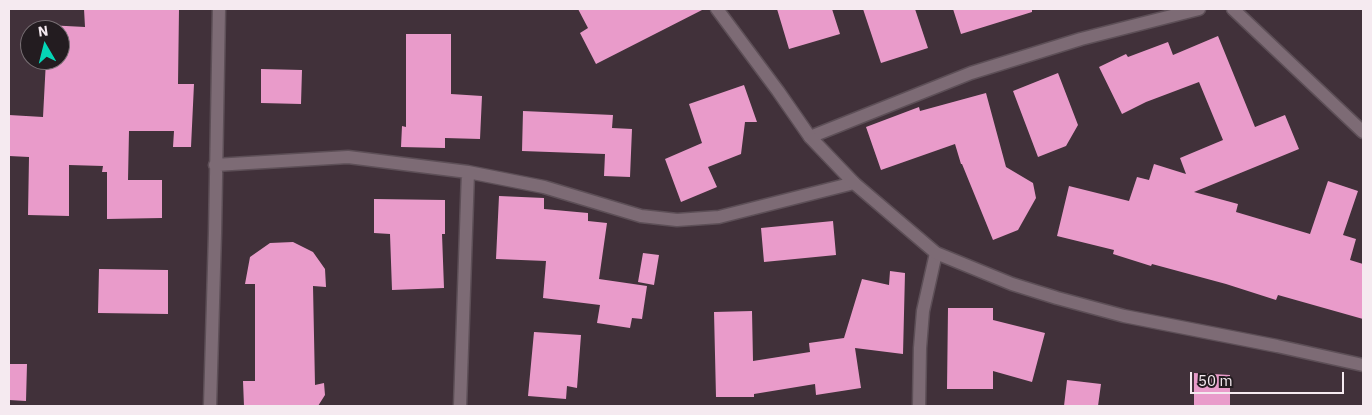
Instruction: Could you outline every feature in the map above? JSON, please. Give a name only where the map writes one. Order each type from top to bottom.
[{"type":"street","points":[[210,406],[214,310],[219,9]]},
{"type":"street","points":[[717,9],[810,137],[854,183],[936,254],[1012,284],[1124,316],[1363,365]]},
{"type":"street","points":[[810,137],[971,74],[1082,40],[1199,9]]},
{"type":"street","points":[[1233,9],[1363,132]]},
{"type":"street","points":[[215,165],[348,157],[468,172],[544,187],[641,216],[678,220],[719,217],[854,183]]},
{"type":"street","points":[[460,406],[468,172]]},
{"type":"street","points":[[919,406],[923,311],[936,254]]},
{"type":"building","points":[[84,9],[179,9],[178,84],[194,84],[191,147],[173,147],[174,131],[129,131],[128,180],[162,180],[162,218],[107,219],[107,172],[102,172],[103,166],[69,165],[69,216],[28,215],[29,157],[9,156],[9,115],[43,117],[45,70],[70,70],[70,26],[85,27]]},
{"type":"building","points":[[578,9],[704,9],[596,64],[580,33],[588,28]]},
{"type":"building","points":[[777,9],[832,9],[840,34],[789,49]]},
{"type":"building","points":[[863,9],[915,9],[928,48],[881,63]]},
{"type":"building","points":[[953,9],[1032,9],[1032,12],[961,34]]},
{"type":"building","points":[[406,34],[451,34],[451,94],[482,96],[480,139],[445,138],[445,148],[401,147],[402,126],[406,127]]},
{"type":"building","points":[[1218,36],[1255,127],[1285,115],[1299,149],[1194,192],[1238,204],[1236,212],[1310,234],[1328,181],[1358,191],[1343,235],[1356,239],[1350,260],[1363,264],[1363,319],[1278,295],[1276,300],[1226,284],[1152,264],[1151,266],[1113,254],[1114,250],[1057,236],[1069,186],[1129,201],[1137,177],[1149,180],[1154,164],[1186,174],[1180,158],[1223,140],[1199,82],[1146,102],[1122,114],[1099,67],[1126,54],[1128,57],[1168,42],[1173,55]]},
{"type":"building","points":[[261,69],[302,70],[301,104],[261,103]]},
{"type":"building","points":[[1058,73],[1078,125],[1066,146],[1038,157],[1013,91]]},
{"type":"building","points":[[744,85],[757,122],[745,122],[741,154],[708,167],[717,187],[681,202],[665,159],[702,143],[689,104]]},
{"type":"building","points":[[986,93],[1006,167],[1033,183],[1036,198],[1018,230],[993,240],[961,164],[955,144],[881,170],[866,127],[919,107],[920,111]]},
{"type":"building","points":[[523,111],[613,115],[612,128],[632,129],[630,177],[604,176],[605,154],[522,151]]},
{"type":"building","points":[[499,196],[544,198],[544,209],[588,213],[588,221],[607,223],[599,279],[647,286],[642,319],[632,318],[630,328],[597,323],[600,305],[543,298],[546,261],[496,259]]},
{"type":"building","points":[[374,199],[445,200],[445,234],[442,234],[444,288],[392,290],[390,234],[374,233]]},
{"type":"building","points":[[833,221],[836,255],[764,262],[761,228]]},
{"type":"building","points":[[293,242],[313,252],[325,269],[326,287],[313,286],[315,385],[324,383],[325,395],[318,406],[244,406],[243,381],[255,381],[255,284],[245,284],[250,257],[270,243]]},
{"type":"building","points":[[643,253],[659,255],[654,285],[638,282]]},
{"type":"building","points":[[99,269],[168,270],[168,314],[98,313]]},
{"type":"building","points":[[890,271],[905,273],[903,354],[855,348],[861,388],[816,395],[815,384],[754,394],[754,397],[716,397],[714,312],[752,311],[753,361],[810,352],[809,343],[844,338],[862,279],[889,285]]},
{"type":"building","points":[[948,308],[993,308],[993,320],[1045,333],[1032,382],[993,371],[993,389],[947,389]]},
{"type":"building","points":[[534,332],[581,335],[577,388],[567,386],[566,399],[528,396]]},
{"type":"building","points":[[9,364],[27,364],[26,401],[9,400]]},
{"type":"building","points":[[1194,373],[1230,375],[1230,406],[1194,406]]},
{"type":"building","points":[[1067,380],[1101,384],[1098,406],[1064,406]]}]
